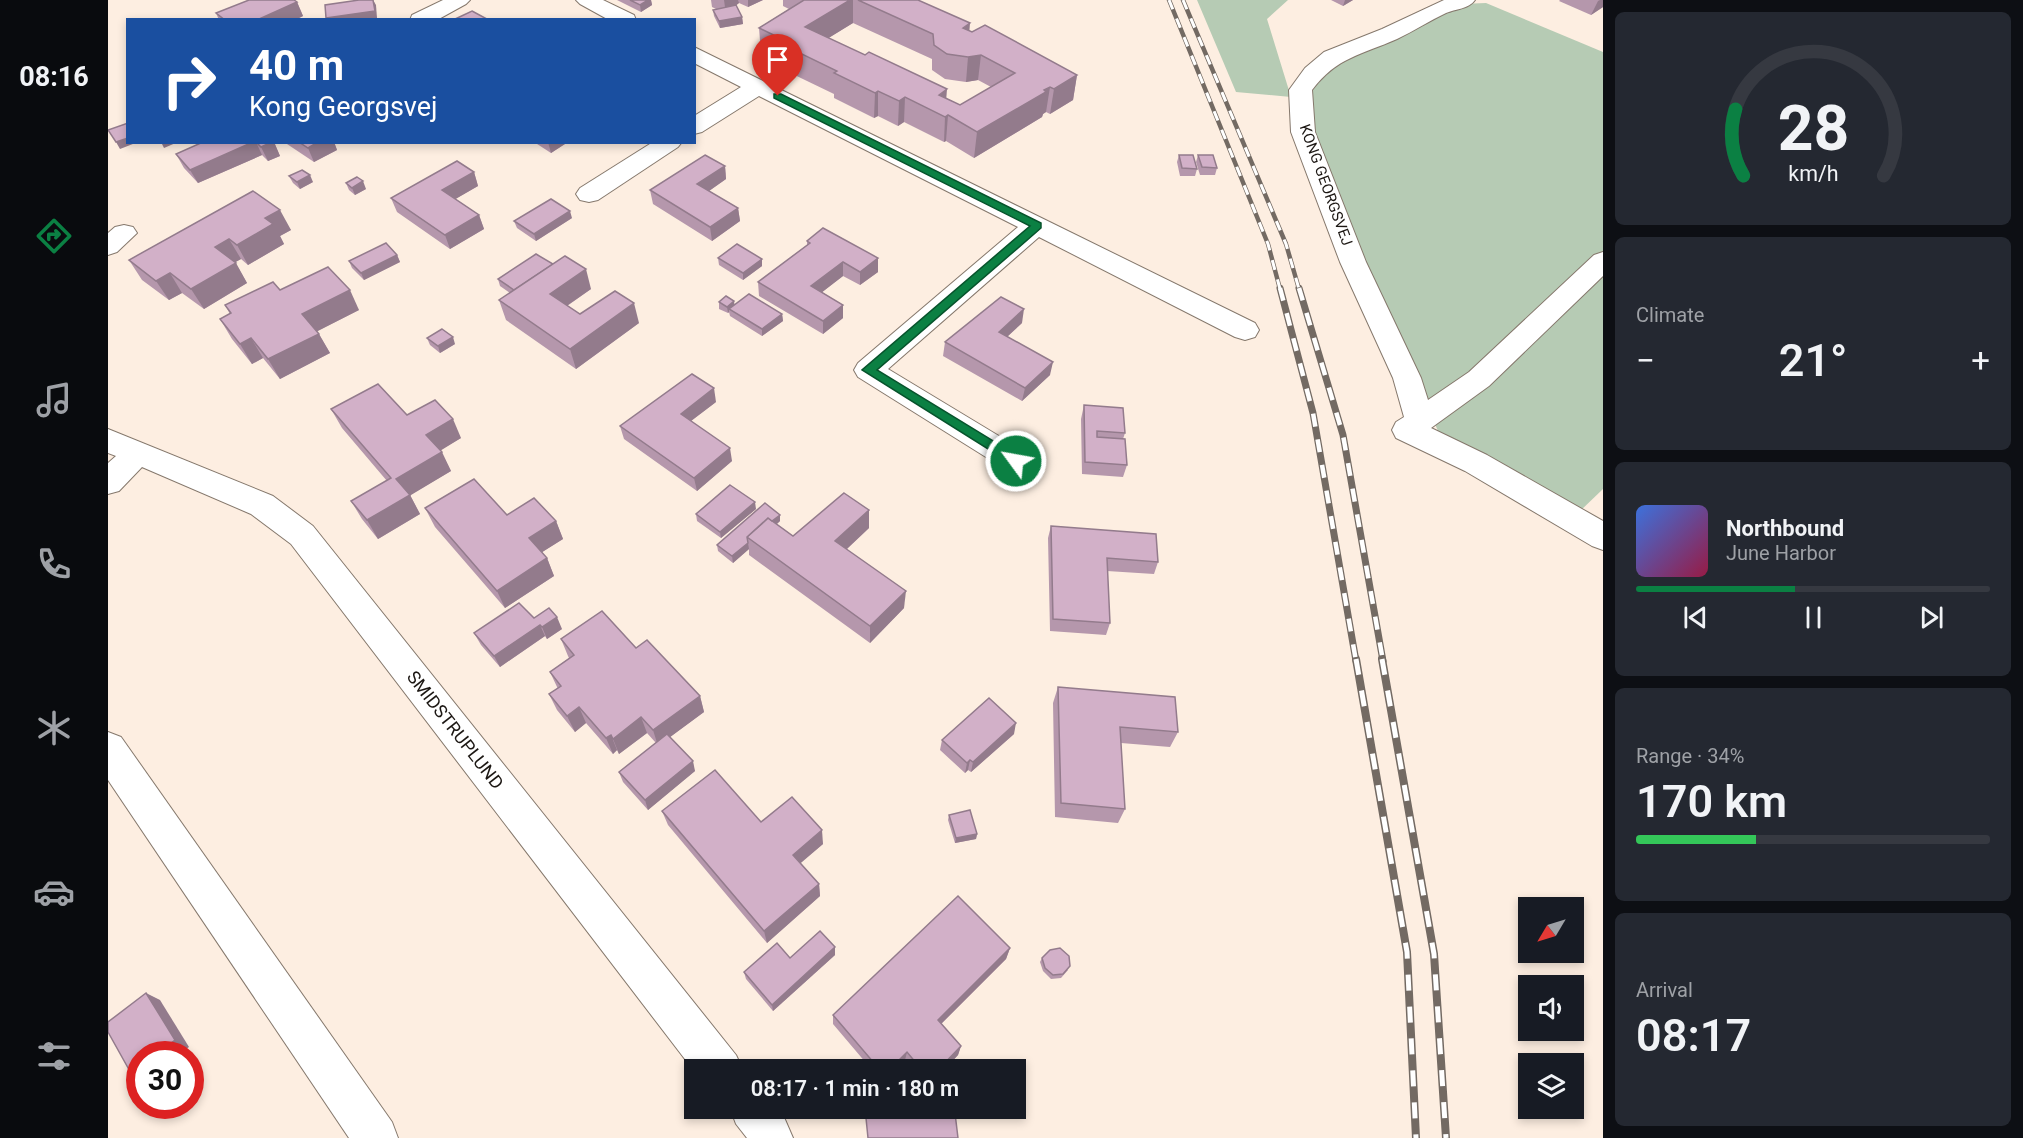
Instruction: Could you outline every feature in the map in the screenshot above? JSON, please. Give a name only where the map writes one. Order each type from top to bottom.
[{"type":"street","points":[[424,18],[459,0]]},
{"type":"street","points":[[587,0],[622,18]]},
{"type":"street","name":"KONG GEORGSVEJ","points":[[1464,0],[1438,9],[1390,34],[1332,57],[1313,73],[1300,90],[1304,132],[1353,262],[1407,378],[1420,421],[1407,430],[1476,463],[1603,537]]},
{"type":"street","points":[[696,55],[1245,330]]},
{"type":"street","points":[[696,126],[758,86]]},
{"type":"street","points":[[590,194],[667,144]]},
{"type":"street","points":[[997,206],[1019,188]]},
{"type":"street","points":[[1016,461],[868,370],[1037,225]]},
{"type":"street","points":[[1420,421],[1479,379],[1603,261]]},
{"type":"street","name":"SMIDSTRUPLUND","points":[[108,482],[123,446],[262,505],[302,535],[712,1059]]},
{"type":"street","points":[[108,749],[376,1138]]},
{"type":"street","points":[[760,1119],[771,1138]]},
{"type":"green space","points":[[1197,0],[1288,0],[1267,19],[1291,97],[1236,92]]},
{"type":"green space","points":[[1486,3],[1603,52],[1603,489],[1578,513],[1438,431],[1311,136],[1311,83],[1334,60],[1461,4]]},
{"type":"building","points":[[249,0],[294,0],[297,2],[261,18],[222,18],[216,13]]},
{"type":"building","points":[[373,0],[375,11],[326,18],[325,5]]},
{"type":"building","points":[[630,0],[648,0],[640,5]]},
{"type":"building","points":[[804,0],[850,0],[805,27],[865,55],[869,52],[947,89],[939,95],[960,105],[1015,73],[981,55],[968,57],[947,54],[934,45],[933,34],[858,0],[918,0],[970,23],[963,28],[972,32],[985,25],[1077,75],[1054,89],[1050,87],[1044,90],[1046,92],[977,132],[948,115],[945,117],[905,97],[899,101],[878,91],[875,93],[834,73],[837,71],[777,42],[782,39],[759,28]]},
{"type":"building","points":[[736,5],[742,17],[719,21],[713,10]]},
{"type":"building","points":[[472,11],[485,18],[457,18]]},
{"type":"building","points":[[126,124],[126,139],[116,142],[108,130]]},
{"type":"building","points":[[198,144],[248,144],[190,170],[176,154]]},
{"type":"building","points":[[302,144],[315,144],[308,148]]},
{"type":"building","points":[[705,155],[725,166],[697,184],[738,208],[710,227],[650,190]]},
{"type":"building","points":[[1179,155],[1193,155],[1197,169],[1182,168]]},
{"type":"building","points":[[1198,155],[1213,155],[1217,168],[1202,167]]},
{"type":"building","points":[[457,161],[474,172],[442,190],[479,215],[445,235],[391,198]]},
{"type":"building","points":[[302,170],[310,175],[297,182],[289,176]]},
{"type":"building","points":[[357,177],[363,181],[352,188],[346,183]]},
{"type":"building","points":[[253,191],[280,210],[265,218],[273,224],[237,245],[229,239],[215,247],[236,263],[191,289],[170,273],[156,281],[129,260]]},
{"type":"building","points":[[551,199],[570,211],[534,234],[514,221]]},
{"type":"building","points":[[823,228],[878,258],[860,272],[843,262],[811,286],[843,305],[823,321],[758,282],[810,243],[807,241]]},
{"type":"building","points":[[386,243],[397,255],[361,273],[349,261]]},
{"type":"building","points":[[737,244],[762,259],[743,273],[718,258]]},
{"type":"building","points":[[536,254],[553,264],[514,290],[498,279]]},
{"type":"building","points":[[565,256],[586,269],[550,294],[580,314],[615,291],[634,303],[570,349],[499,300]]},
{"type":"building","points":[[328,267],[350,290],[302,314],[319,334],[268,359],[251,338],[240,344],[220,319],[231,313],[225,305],[273,282],[280,290]]},
{"type":"building","points":[[749,294],[782,314],[762,329],[729,309]]},
{"type":"building","points":[[726,296],[734,301],[727,307],[719,302]]},
{"type":"building","points":[[1001,297],[1024,309],[999,332],[1053,362],[1025,388],[945,342]]},
{"type":"building","points":[[442,329],[453,337],[438,346],[427,338]]},
{"type":"building","points":[[692,374],[714,388],[681,414],[730,448],[694,478],[620,426]]},
{"type":"building","points":[[378,384],[407,415],[435,400],[453,419],[426,435],[442,452],[396,479],[410,495],[367,520],[351,501],[391,478],[331,409]]},
{"type":"building","points":[[1084,405],[1123,408],[1125,433],[1097,431],[1097,437],[1125,439],[1127,465],[1085,462]]},
{"type":"building","points":[[474,479],[507,515],[534,498],[556,521],[529,538],[547,558],[497,591],[425,508]]},
{"type":"building","points":[[730,485],[755,502],[720,532],[696,514]]},
{"type":"building","points":[[844,493],[869,510],[835,541],[906,591],[870,626],[747,537],[768,518],[793,536]]},
{"type":"building","points":[[765,503],[780,515],[772,521],[768,518],[747,537],[748,543],[732,556],[717,545]]},
{"type":"building","points":[[1051,526],[1156,534],[1158,562],[1107,558],[1110,623],[1053,619]]},
{"type":"building","points":[[519,603],[534,618],[549,608],[557,617],[542,627],[540,625],[494,656],[474,633]]},
{"type":"building","points":[[602,611],[636,648],[647,640],[700,696],[653,730],[641,717],[613,739],[611,735],[606,738],[579,707],[567,716],[549,694],[561,686],[550,672],[574,655],[561,639]]},
{"type":"building","points":[[1058,687],[1175,697],[1178,732],[1120,727],[1125,809],[1061,803]]},
{"type":"building","points":[[989,698],[1016,723],[973,762],[970,760],[967,763],[942,740]]},
{"type":"building","points":[[667,734],[693,761],[645,800],[619,772]]},
{"type":"building","points":[[715,770],[761,822],[792,797],[822,830],[793,855],[819,884],[764,931],[662,811]]},
{"type":"building","points":[[970,810],[977,834],[956,838],[949,815]]},
{"type":"building","points":[[958,896],[1010,948],[938,1020],[961,1046],[949,1059],[913,1059],[907,1052],[900,1059],[871,1059],[833,1015]]},
{"type":"building","points":[[820,931],[835,947],[772,1005],[744,972],[777,943],[790,958]]},
{"type":"building","points":[[1060,948],[1069,956],[1070,966],[1063,974],[1053,975],[1045,968],[1042,958],[1050,950]]},
{"type":"building","points":[[146,993],[175,1040],[126,1041],[126,1064],[108,1032],[108,1022]]},
{"type":"building","points":[[866,1119],[956,1119],[958,1138],[868,1138]]},
{"type":"railway","points":[[1169,0],[1268,244],[1280,289]]},
{"type":"railway","points":[[1183,0],[1286,244],[1299,289]]},
{"type":"railway","points":[[1280,288],[1313,413],[1356,661]]},
{"type":"railway","points":[[1299,288],[1343,435],[1383,661]]},
{"type":"railway","points":[[1356,659],[1407,952],[1416,1138]]},
{"type":"railway","points":[[1382,659],[1434,954],[1446,1138]]},
{"type":"route","points":[[778,96],[1037,225],[868,370],[1016,461]]}]
